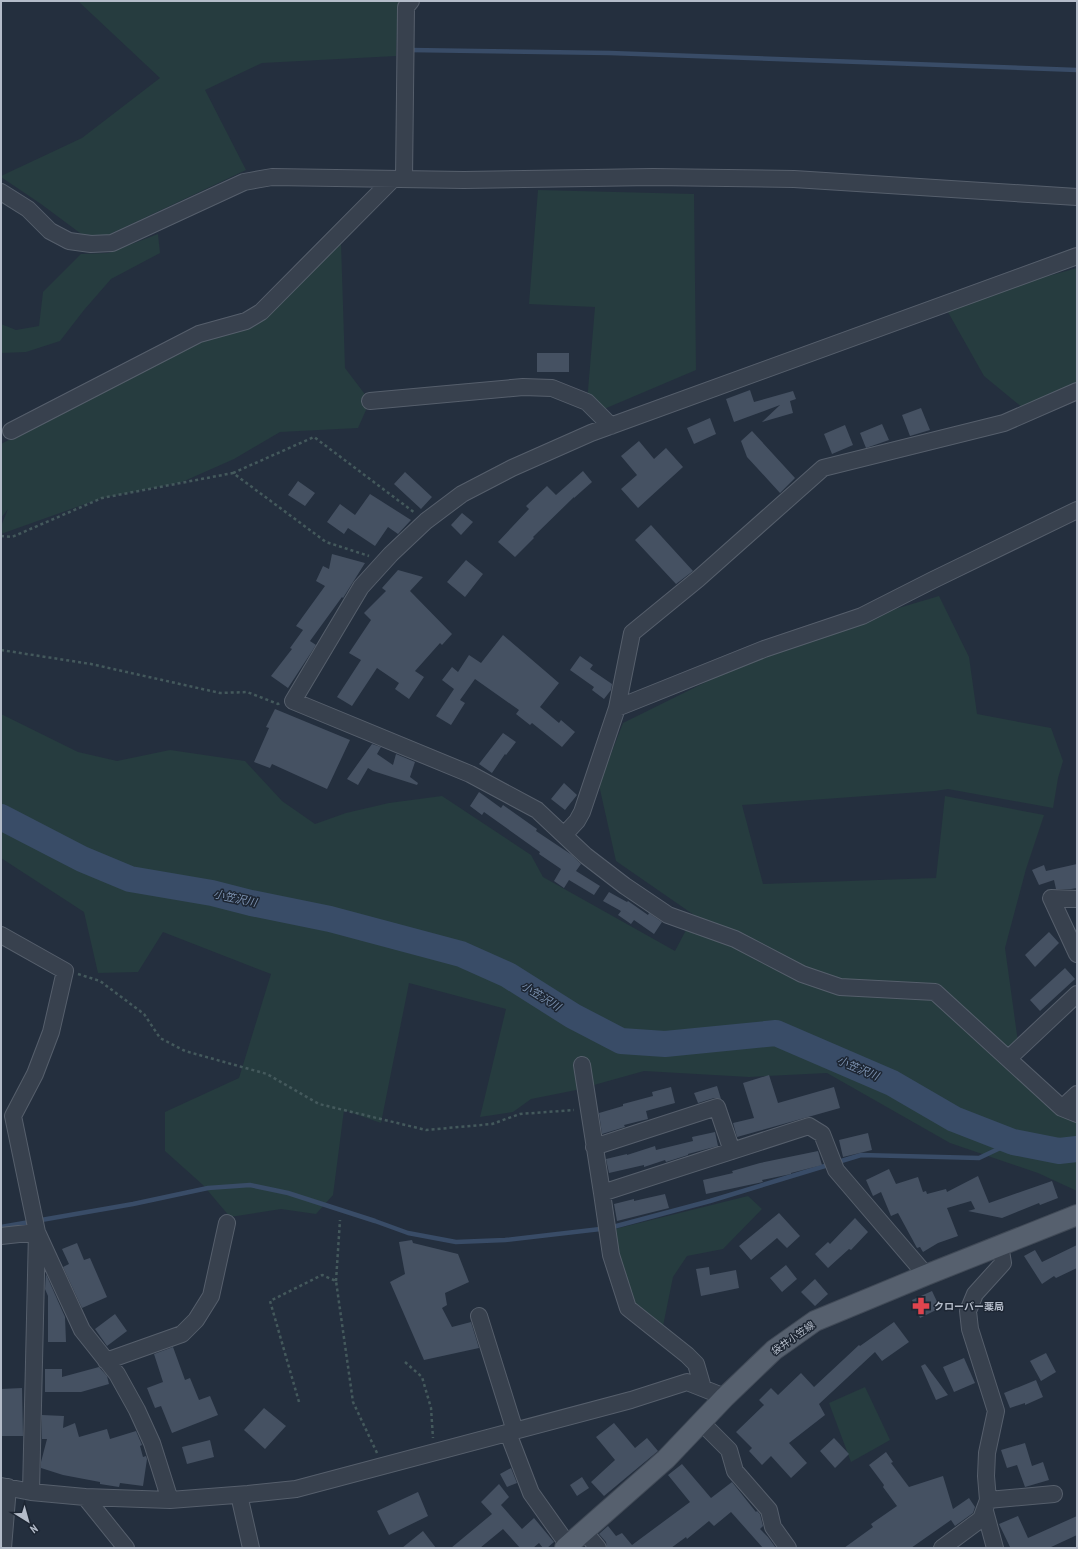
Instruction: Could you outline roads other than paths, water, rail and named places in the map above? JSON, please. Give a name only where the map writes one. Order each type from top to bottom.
[{"type":"main road","name":"袋井小笠線","points":[[566,1547],[666,1459],[725,1397],[774,1350],[815,1321],[926,1274],[1077,1215]]},
{"type":"street","points":[[11,431],[199,334],[246,321],[261,312],[398,179],[406,7],[411,1]]},
{"type":"street","points":[[1,192],[28,209],[50,231],[69,241],[91,244],[112,243],[244,182],[272,178],[464,180],[653,177],[794,179],[1077,197]]},
{"type":"street","points":[[1077,256],[611,426],[512,468],[462,494],[426,521],[361,587],[293,701],[470,774],[537,810],[586,856],[625,886],[668,915],[735,939],[802,974],[840,987],[935,992],[1070,1111],[1077,1094]]},
{"type":"street","points":[[370,401],[523,387],[552,388],[587,402],[611,426]]},
{"type":"street","points":[[564,835],[577,821],[582,812],[617,708],[632,633],[698,579],[823,468],[1004,423],[1077,391]]},
{"type":"street","points":[[617,708],[764,649],[862,616],[1077,510]]},
{"type":"street","points":[[1077,898],[1051,898],[1077,954]]},
{"type":"street","points":[[1,935],[64,970],[51,1032],[35,1074],[13,1116],[37,1232],[32,1492]]},
{"type":"street","points":[[1009,1058],[1077,994]]},
{"type":"street","points":[[582,1066],[611,1255],[628,1308],[696,1364],[703,1388]]},
{"type":"street","points":[[594,1147],[717,1107],[732,1151]]},
{"type":"street","points":[[602,1192],[809,1126],[822,1134],[836,1170],[926,1274]]},
{"type":"street","points":[[106,1362],[182,1334],[196,1320],[211,1296],[227,1223]]},
{"type":"street","points":[[1,1236],[37,1232]]},
{"type":"street","points":[[37,1232],[82,1330],[117,1374],[138,1410],[152,1443],[170,1500]]},
{"type":"street","points":[[995,1548],[986,1506],[986,1476],[987,1453],[996,1411],[970,1329],[968,1312],[975,1294],[1003,1263],[1000,1245]]},
{"type":"street","points":[[479,1316],[531,1493],[566,1547]]},
{"type":"street","points":[[3,1548],[5,1487],[32,1492],[85,1497],[170,1500],[296,1489],[631,1400],[688,1382],[725,1397]]},
{"type":"street","points":[[701,1422],[729,1450],[735,1471],[769,1510],[773,1527],[788,1548]]},
{"type":"street","points":[[986,1506],[1054,1494]]},
{"type":"street","points":[[239,1495],[251,1548]]},
{"type":"street","points":[[85,1497],[126,1548]]},
{"type":"street","points":[[942,1548],[981,1519],[986,1506]]},
{"type":"street","points":[[584,1531],[598,1548]]},
{"type":"waterway","points":[[410,50],[610,53],[1077,70]]},
{"type":"waterway","name":"小笠沢川","points":[[1,817],[82,859],[130,879],[212,893],[251,903],[330,919],[461,954],[508,975],[573,1016],[621,1041],[665,1044],[776,1033],[892,1083],[954,1119],[1013,1142],[1059,1151],[1077,1149]]},
{"type":"waterway","points":[[1,1227],[133,1204],[208,1188],[250,1185],[288,1193],[408,1233],[456,1242],[505,1240],[609,1228],[710,1201],[861,1155],[979,1158],[1013,1142]]},
{"type":"place","name":"クローバー薬局","points":[[921,1306]]}]
